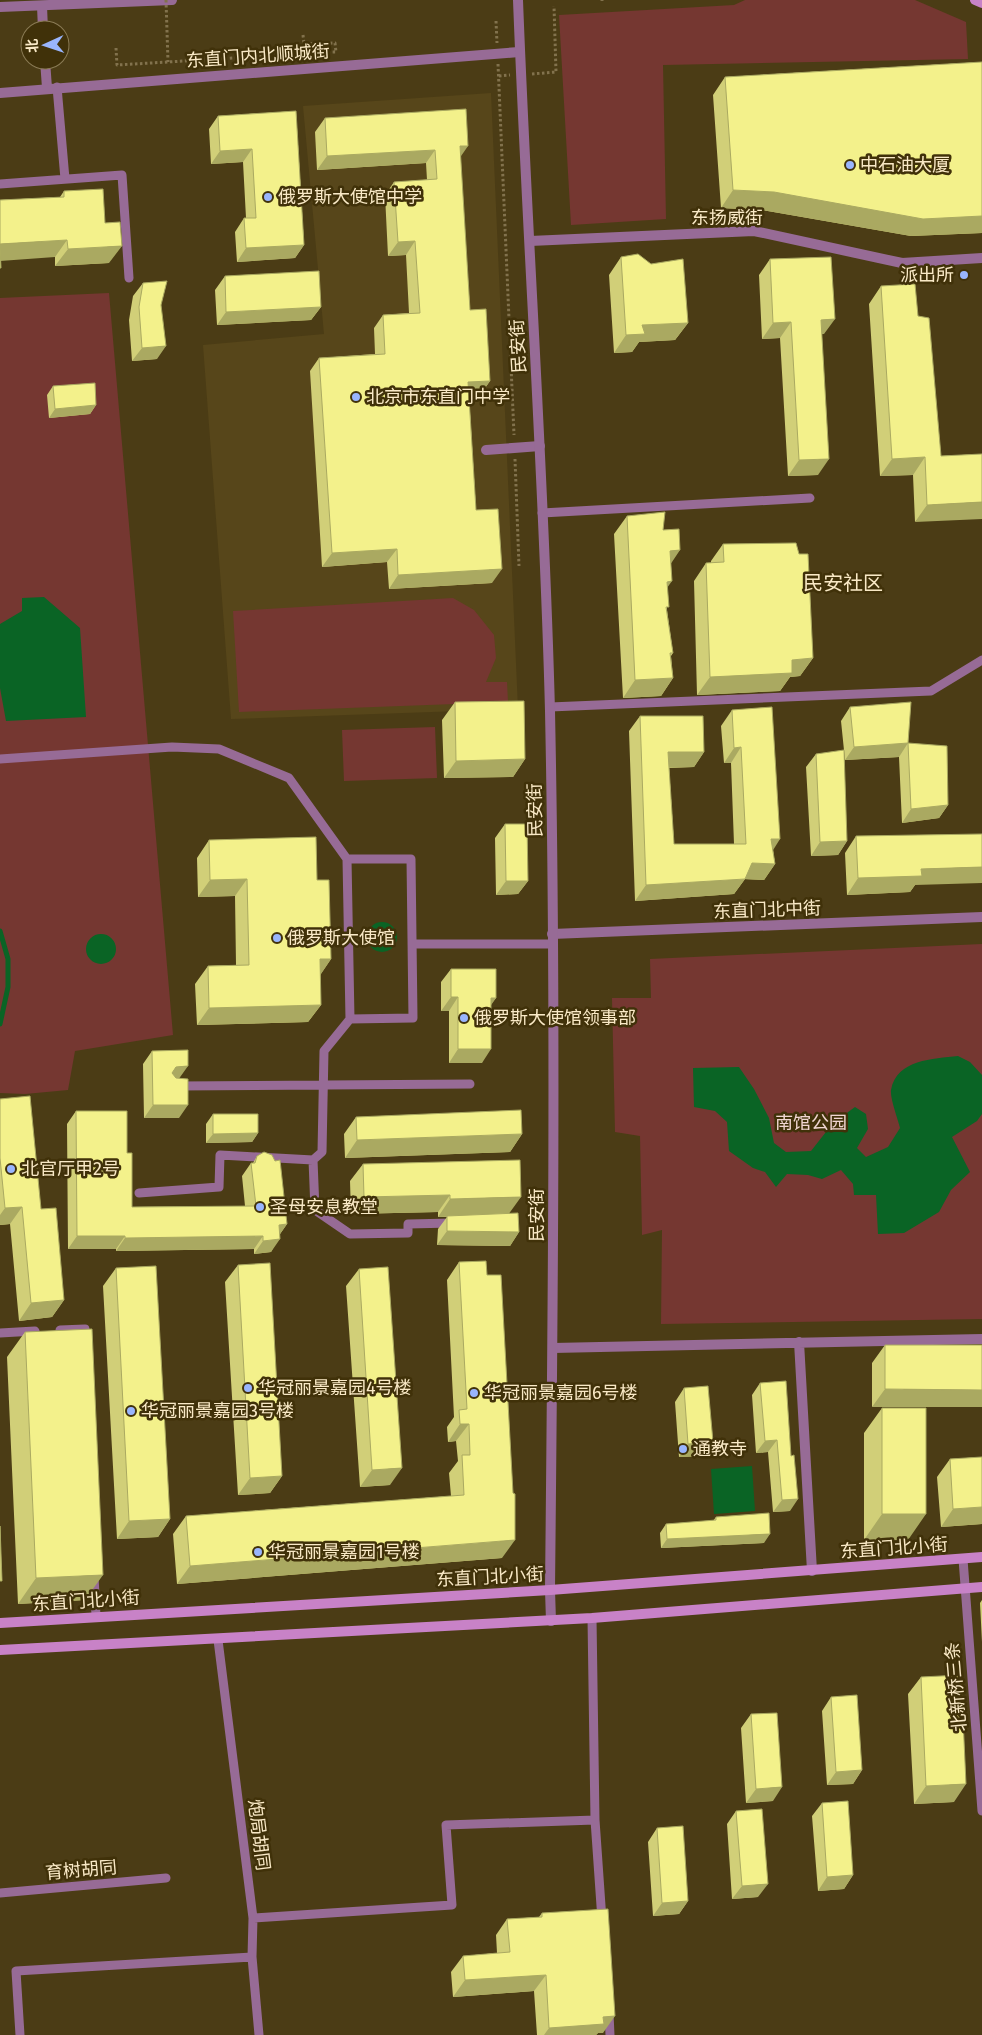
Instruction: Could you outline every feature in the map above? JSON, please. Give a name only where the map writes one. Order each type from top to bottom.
[{"type":"main road","points":[[975,0],[982,3]]},
{"type":"main road","name":"东直门北小街","points":[[0,1623],[550,1590],[982,1557]]},
{"type":"main road","points":[[0,1650],[551,1621],[982,1587]]},
{"type":"street","points":[[0,8],[172,0]]},
{"type":"street","name":"民安街","points":[[518,0],[519,52],[540,446],[550,707],[553,1348],[551,1621]]},
{"type":"street","points":[[42,6],[43,20]]},
{"type":"street","name":"东直门内北顺城街","points":[[0,93],[519,52]]},
{"type":"street","points":[[48,70],[52,88]]},
{"type":"street","name":"东扬威街","points":[[530,241],[754,231],[902,263],[982,258]]},
{"type":"street","points":[[486,450],[540,446]]},
{"type":"street","name":"东直门北中街","points":[[552,939],[982,917]]},
{"type":"street","points":[[553,1348],[982,1339]]},
{"type":"street","points":[[799,1342],[812,1571]]},
{"type":"lane","points":[[52,88],[65,179]]},
{"type":"lane","points":[[0,184],[122,175],[129,278]]},
{"type":"lane","points":[[542,513],[810,498]]},
{"type":"lane","points":[[550,707],[931,691],[982,660]]},
{"type":"lane","points":[[0,758],[172,747],[219,749],[290,778],[348,859],[350,1019],[324,1051],[322,1152],[313,1160],[220,1155],[219,1187],[139,1193]]},
{"type":"lane","points":[[348,859],[411,858],[413,1018],[350,1019]]},
{"type":"lane","points":[[412,944],[552,939]]},
{"type":"lane","points":[[169,1086],[470,1084]]},
{"type":"lane","points":[[313,1160],[315,1210],[350,1234],[408,1233],[408,1224],[457,1222]]},
{"type":"lane","points":[[0,1333],[85,1329],[86,1349]]},
{"type":"lane","name":"北新桥三条","points":[[963,1559],[964,1589],[980,1762],[982,1811]]},
{"type":"lane","points":[[94,1566],[96,1616]]},
{"type":"lane","points":[[592,1618],[595,1820],[602,1927]]},
{"type":"lane","name":"炮局胡同","points":[[218,1640],[253,1918],[252,1957],[259,2035]]},
{"type":"lane","points":[[253,1918],[452,1906],[446,1825],[595,1820]]},
{"type":"lane","name":"育树胡同","points":[[0,1893],[166,1878]]},
{"type":"lane","points":[[20,2035],[16,1971],[252,1957]]},
{"type":"lane","points":[[608,2006],[610,2035]]},
{"type":"path","points":[[166,0],[168,62]]},
{"type":"path","points":[[554,6],[556,72]]},
{"type":"path","points":[[496,21],[519,566]]},
{"type":"path","points":[[116,48],[117,65],[336,52],[335,43],[304,44],[303,35]]},
{"type":"shaded area","name":"北京市东直门中学","points":[[491,93],[518,709],[231,719],[203,345],[324,334],[303,106]]},
{"type":"shaded area","points":[[44,597],[80,628],[86,717],[6,721],[0,688],[0,624],[22,611],[22,598]]},
{"type":"shaded area","points":[[382,922],[393,926],[397,937],[393,948],[382,952],[371,948],[367,937],[371,926]]},
{"type":"shaded area","points":[[101,934],[112,938],[116,949],[112,960],[101,964],[90,960],[86,949],[90,938]]},
{"type":"shaded area","points":[[958,1056],[970,1062],[982,1075],[982,1114],[977,1121],[952,1137],[970,1172],[951,1190],[939,1212],[904,1233],[878,1234],[876,1195],[854,1195],[853,1184],[841,1170],[822,1179],[808,1175],[787,1174],[776,1187],[765,1172],[753,1168],[729,1151],[727,1122],[715,1111],[694,1107],[693,1068],[739,1067],[754,1089],[769,1118],[774,1143],[786,1152],[811,1151],[833,1123],[855,1107],[866,1114],[868,1129],[857,1148],[866,1157],[888,1147],[900,1128],[891,1090],[900,1072],[908,1066],[927,1060]]},
{"type":"shaded area","points":[[752,1466],[755,1511],[714,1514],[711,1469]]},
{"type":"green space","points":[[745,0],[915,0],[966,22],[968,59],[663,65],[666,219],[571,225],[559,15],[734,5]]},
{"type":"green space","points":[[109,293],[173,1035],[75,1051],[68,1090],[25,1094],[0,1093],[0,298]]},
{"type":"green space","points":[[453,598],[474,610],[494,635],[496,658],[486,682],[507,682],[508,702],[239,712],[233,611]]},
{"type":"green space","points":[[435,727],[437,778],[344,781],[342,730]]},
{"type":"green space","name":"南馆公园","points":[[982,944],[982,1319],[661,1324],[662,1230],[642,1235],[640,1136],[615,1132],[612,998],[651,998],[650,959]]},
{"type":"building","name":"中石油大厦","points":[[982,62],[982,216],[923,219],[774,192],[733,190],[725,77]]},
{"type":"building","points":[[466,109],[468,146],[460,146],[470,310],[486,309],[490,381],[468,382],[476,510],[498,509],[502,569],[398,575],[397,549],[332,553],[319,358],[385,354],[383,315],[420,313],[415,241],[398,242],[394,182],[437,179],[435,150],[327,156],[325,118]]},
{"type":"building","name":"俄罗斯大使馆中学","points":[[296,111],[304,245],[246,248],[244,218],[256,218],[252,149],[220,151],[218,116]]},
{"type":"building","points":[[103,189],[105,223],[120,222],[122,246],[68,249],[67,240],[0,244],[0,200],[64,197],[64,191]]},
{"type":"building","points":[[638,254],[651,264],[683,259],[688,323],[642,325],[645,334],[626,335],[621,257]]},
{"type":"building","points":[[831,257],[835,319],[821,320],[829,459],[799,460],[791,322],[773,323],[770,259]]},
{"type":"building","points":[[319,271],[321,307],[226,312],[225,276]]},
{"type":"building","points":[[167,281],[161,305],[166,346],[142,348],[139,307],[143,283]]},
{"type":"building","points":[[915,284],[918,316],[929,318],[941,456],[982,454],[982,502],[927,505],[925,457],[892,459],[881,286]]},
{"type":"building","points":[[95,383],[96,405],[55,409],[53,386]]},
{"type":"building","points":[[665,512],[663,530],[679,529],[680,550],[670,551],[672,581],[667,582],[669,607],[666,607],[673,653],[670,653],[673,678],[635,680],[627,516]]},
{"type":"building","points":[[796,543],[799,554],[808,554],[813,658],[792,660],[792,673],[710,677],[706,563],[724,562],[723,544]]},
{"type":"building","points":[[524,701],[525,759],[456,761],[455,702]]},
{"type":"building","points":[[911,702],[908,743],[854,747],[850,707]]},
{"type":"building","points":[[772,707],[780,839],[771,839],[775,864],[752,863],[745,879],[646,885],[640,716],[703,716],[704,752],[668,752],[674,844],[746,844],[741,747],[734,748],[732,710]]},
{"type":"building","points":[[908,743],[947,746],[948,805],[911,809]]},
{"type":"building","points":[[844,750],[847,841],[820,842],[816,754]]},
{"type":"building","points":[[505,824],[527,824],[528,881],[506,881]]},
{"type":"building","points":[[982,834],[982,867],[921,869],[922,876],[858,878],[856,836]]},
{"type":"building","name":"俄罗斯大使馆","points":[[316,837],[317,880],[329,880],[331,959],[320,959],[321,1005],[209,1008],[208,966],[249,965],[247,879],[210,880],[209,840]]},
{"type":"building","points":[[451,969],[496,969],[496,998],[491,998],[491,1049],[458,1049],[458,997],[451,997]]},
{"type":"building","points":[[188,1050],[188,1066],[176,1067],[172,1073],[176,1078],[188,1079],[188,1105],[153,1105],[152,1051]]},
{"type":"building","points":[[30,1096],[41,1209],[56,1208],[64,1300],[31,1303],[22,1207],[5,1208],[0,1158],[0,1099]]},
{"type":"building","points":[[521,1110],[522,1134],[357,1140],[356,1117]]},
{"type":"building","points":[[76,1111],[127,1111],[127,1153],[132,1153],[132,1207],[256,1206],[251,1163],[255,1163],[257,1156],[264,1152],[272,1155],[275,1161],[280,1160],[287,1224],[279,1225],[280,1239],[263,1241],[263,1236],[125,1238],[125,1236],[77,1236]]},
{"type":"building","points":[[213,1114],[258,1114],[258,1133],[213,1134]]},
{"type":"building","points":[[520,1160],[521,1197],[450,1199],[450,1195],[364,1197],[363,1164]]},
{"type":"building","points":[[518,1213],[519,1232],[447,1231],[447,1216]]},
{"type":"building","points":[[486,1261],[487,1275],[501,1275],[513,1493],[515,1494],[515,1540],[190,1566],[186,1516],[464,1495],[462,1455],[470,1455],[469,1424],[460,1424],[459,1410],[467,1409],[459,1262]]},
{"type":"building","points":[[270,1263],[282,1476],[250,1478],[238,1265]]},
{"type":"building","name":"华冠丽景嘉园3号楼","points":[[156,1266],[170,1519],[129,1521],[116,1268]]},
{"type":"building","points":[[388,1267],[402,1468],[372,1470],[359,1269]]},
{"type":"building","points":[[92,1329],[103,1575],[36,1578],[25,1332]]},
{"type":"building","points":[[885,1345],[982,1345],[982,1390],[885,1389]]},
{"type":"building","points":[[786,1381],[791,1456],[794,1455],[798,1499],[782,1500],[777,1440],[765,1441],[760,1383]]},
{"type":"building","points":[[708,1386],[713,1442],[688,1444],[684,1388]]},
{"type":"building","points":[[882,1408],[926,1408],[926,1514],[882,1514]]},
{"type":"building","points":[[982,1457],[982,1507],[953,1509],[950,1459]]},
{"type":"building","points":[[769,1513],[770,1534],[667,1539],[666,1524],[716,1520],[716,1517]]},
{"type":"building","points":[[0,1526],[2,1581],[0,1581]]},
{"type":"building","points":[[961,1675],[966,1784],[926,1786],[921,1677]]},
{"type":"building","points":[[857,1695],[862,1770],[836,1772],[831,1697]]},
{"type":"building","points":[[777,1713],[782,1787],[756,1789],[751,1714]]},
{"type":"building","points":[[848,1801],[853,1875],[827,1877],[822,1803]]},
{"type":"building","points":[[762,1809],[768,1884],[742,1886],[736,1811]]},
{"type":"building","points":[[683,1826],[688,1901],[662,1903],[657,1828]]},
{"type":"building","points":[[608,1909],[615,2016],[603,2017],[604,2024],[549,2028],[546,1975],[465,1980],[463,1956],[510,1952],[507,1919],[542,1917],[542,1913]]},
{"type":"waterway","points":[[0,931],[8,959],[8,987],[0,1024]]},
{"type":"place","name":"中石油大厦","points":[[850,165]]},
{"type":"place","name":"俄罗斯大使馆中学","points":[[268,197]]},
{"type":"place","name":"派出所","points":[[964,275]]},
{"type":"place","name":"北京市东直门中学","points":[[356,397]]},
{"type":"place","name":"俄罗斯大使馆","points":[[277,938]]},
{"type":"place","name":"俄罗斯大使馆领事部","points":[[464,1018]]},
{"type":"place","name":"北官厅甲2号","points":[[11,1169]]},
{"type":"place","name":"圣母安息教堂","points":[[260,1207]]},
{"type":"place","name":"华冠丽景嘉园4号楼","points":[[248,1388]]},
{"type":"place","name":"华冠丽景嘉园6号楼","points":[[474,1393]]},
{"type":"place","name":"华冠丽景嘉园3号楼","points":[[131,1411]]},
{"type":"place","name":"通教寺","points":[[683,1449]]},
{"type":"place","name":"华冠丽景嘉园1号楼","points":[[258,1552]]},
{"type":"district","name":"民安社区","points":[[843,583]]}]
